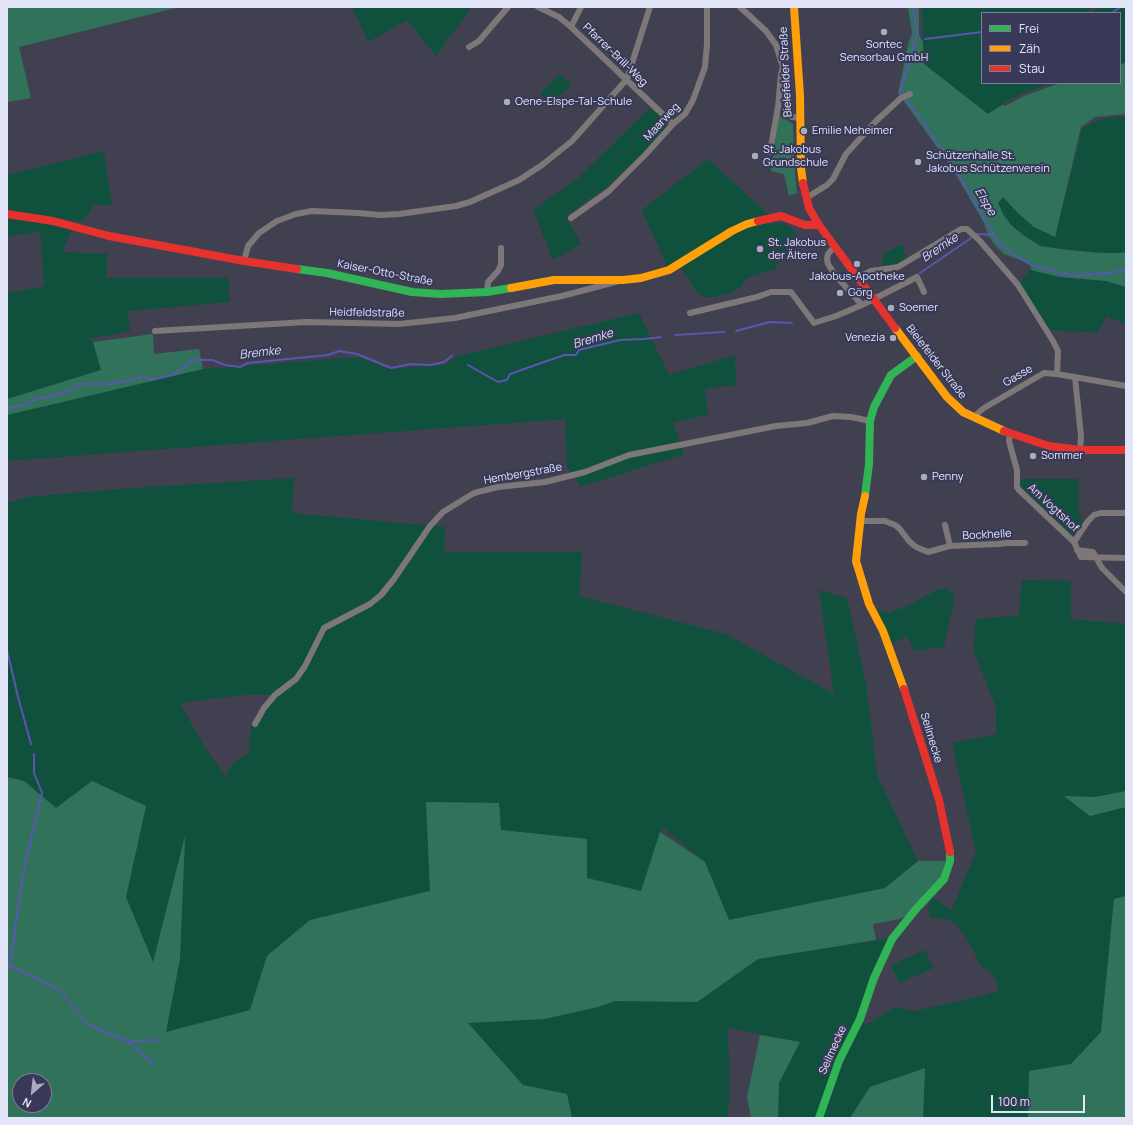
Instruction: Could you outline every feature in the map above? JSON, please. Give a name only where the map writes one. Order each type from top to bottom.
[{"type":"street","points":[[469,47],[478,41],[508,7]]},
{"type":"street","name":"Pfarrer-Brill-Weg","points":[[538,7],[559,17],[571,27],[673,124]]},
{"type":"street","points":[[571,27],[581,7]]},
{"type":"street","points":[[244,261],[248,246],[259,233],[278,221],[296,214],[312,211],[358,212],[380,215],[400,214],[456,206],[470,202],[519,180],[542,165],[572,141],[627,79],[650,7]]},
{"type":"street","name":"Maarweg","points":[[571,218],[609,191],[673,124],[686,114],[694,100],[705,67],[708,44],[707,7]]},
{"type":"street","points":[[740,7],[772,38],[776,45],[786,77],[787,111],[792,117],[800,118]]},
{"type":"street","name":"Bielefelder Straße","points":[[794,7],[800,95],[800,168],[806,198],[819,225],[857,278],[956,407],[975,418],[1010,434],[1049,446],[1080,450],[1126,450]]},
{"type":"street","points":[[770,152],[778,107],[780,74],[783,67]]},
{"type":"street","points":[[806,198],[830,182],[846,154],[876,121],[906,96]]},
{"type":"street","name":"Kaiser-Otto-Straße","points":[[7,214],[53,221],[109,236],[244,261],[327,273],[412,292],[440,294],[487,292],[554,280],[623,280],[641,278],[669,270],[747,224],[781,216],[805,225],[819,225]]},
{"type":"street","points":[[857,278],[871,271],[898,266],[964,228],[970,232],[996,259],[1024,295],[1056,348],[1058,354],[1057,374]]},
{"type":"street","points":[[834,247],[828,254],[828,264],[862,305]]},
{"type":"street","points":[[487,292],[488,282],[498,271],[501,265],[501,248]]},
{"type":"street","points":[[690,314],[771,292],[790,292],[814,323],[862,305],[917,277],[924,292]]},
{"type":"street","name":"Heidfeldstraße","points":[[156,331],[306,322],[399,324],[455,318],[577,292],[623,280]]},
{"type":"street","name":"Seilmecke","points":[[819,1118],[839,1061],[860,1019],[874,978],[892,939],[944,879],[950,861],[950,850],[939,800],[903,685],[883,631],[869,604],[856,561],[860,521],[868,488],[870,422],[874,407],[891,375],[917,356]]},
{"type":"street","name":"Gasse","points":[[975,418],[984,408],[1047,373],[1126,386]]},
{"type":"street","points":[[1075,377],[1081,436],[1080,450]]},
{"type":"street","name":"Hembergstraße","points":[[255,724],[264,708],[275,695],[296,679],[305,666],[324,628],[370,604],[394,579],[430,526],[443,512],[474,493],[498,487],[552,480],[586,472],[629,455],[776,426],[807,423],[833,416],[851,417],[870,422]]},
{"type":"street","name":"Am Vogtshof","points":[[1010,434],[1009,441],[1017,470],[1017,487],[1019,490],[1074,542],[1081,557],[1096,557]]},
{"type":"street","points":[[1074,542],[1088,521],[1094,515],[1100,513],[1126,512]]},
{"type":"street","name":"Bockhelle","points":[[860,521],[885,521],[895,525],[909,541],[922,550],[932,551],[950,546],[1025,543]]},
{"type":"street","name":"Bockhelle","points":[[945,525],[950,546]]},
{"type":"street","points":[[1096,557],[1126,558]]},
{"type":"street","points":[[1096,557],[1102,568],[1126,592]]},
{"type":"green space","points":[[7,7],[180,7],[19,47],[31,98],[7,102]]},
{"type":"green space","points":[[352,7],[472,7],[436,56],[407,20],[368,42]]},
{"type":"green space","points":[[908,7],[919,7],[919,35],[923,42],[924,64],[988,114],[1002,105],[1005,106],[1024,96],[1057,84],[1121,84],[1121,64],[1126,62],[1126,114],[1095,117],[1081,127],[1055,237],[1034,227],[1004,198],[1002,198],[998,203],[1003,214],[1011,225],[1040,246],[1101,253],[1126,252],[1126,287],[1106,281],[1060,277],[1034,271],[1030,269],[1032,267],[1023,261],[1004,254],[995,245],[988,235],[984,223],[952,168],[898,93],[912,33]]},
{"type":"green space","points":[[922,7],[1094,7],[1087,12],[981,12],[981,84],[1048,84],[1020,94],[988,114],[924,64]]},
{"type":"green space","points":[[1099,7],[1126,7],[1126,62],[1121,64],[1121,12],[1092,12]]},
{"type":"green space","points":[[560,73],[571,85],[551,104],[540,94]]},
{"type":"green space","points":[[650,108],[665,120],[666,128],[644,152],[607,187],[566,216],[581,244],[553,260],[533,210],[577,179]]},
{"type":"green space","points":[[779,115],[793,124],[794,163],[797,193],[789,196],[784,174],[771,171]]},
{"type":"green space","points":[[1126,117],[1126,252],[1101,253],[1045,247],[1031,240],[1011,225],[1003,214],[998,203],[1002,198],[1004,198],[1019,214],[1055,237],[1082,129],[1098,120]]},
{"type":"green space","points":[[104,151],[112,205],[94,205],[82,222],[7,210],[7,175]]},
{"type":"green space","points":[[708,159],[768,214],[746,221],[673,265],[667,266],[642,210]]},
{"type":"green space","points":[[7,219],[41,223],[72,230],[62,252],[107,254],[107,278],[228,278],[230,302],[128,311],[130,331],[89,339],[93,342],[102,370],[7,399],[7,293],[44,286],[40,232],[7,236]]},
{"type":"green space","points":[[782,223],[792,228],[796,233],[796,238],[775,269],[746,278],[741,287],[733,292],[715,297],[705,297],[697,292],[679,266],[736,232],[760,224]]},
{"type":"green space","points":[[903,244],[905,262],[898,266],[882,267],[883,254]]},
{"type":"green space","points":[[1030,269],[1060,277],[1106,281],[1126,287],[1126,324],[1107,316],[1097,333],[1050,330],[1019,284]]},
{"type":"green space","points":[[639,313],[669,375],[735,355],[736,385],[705,389],[708,415],[673,422],[684,454],[581,487],[567,467],[565,419],[7,461],[7,415],[203,369],[359,357],[390,369],[444,365],[458,356]]},
{"type":"green space","points":[[153,334],[154,354],[199,349],[203,369],[7,415],[7,399],[101,370],[93,342]]},
{"type":"green space","points":[[294,478],[292,513],[445,527],[444,552],[582,552],[579,596],[726,634],[834,694],[819,590],[847,598],[866,683],[877,775],[918,861],[885,888],[729,920],[705,862],[663,828],[641,891],[586,878],[587,839],[500,830],[499,804],[426,802],[430,891],[310,920],[267,956],[250,1010],[166,1032],[180,959],[185,839],[153,963],[126,897],[146,806],[92,781],[56,808],[24,781],[7,777],[7,503],[27,497],[118,489]],"holes":[[[245,695],[273,695],[258,714],[251,727],[249,754],[241,757],[232,765],[225,776],[202,743],[180,703]]]},
{"type":"green space","points":[[1020,479],[1079,479],[1078,512],[1083,521],[1073,536],[1020,486]]},
{"type":"green space","points":[[1022,580],[1071,581],[1071,619],[1126,624],[1126,791],[1095,797],[1065,797],[1090,816],[1126,807],[1126,896],[1114,899],[1101,1032],[1071,1064],[1029,1071],[1028,1118],[923,1118],[925,1069],[870,1087],[850,1118],[778,1118],[779,1083],[800,1042],[728,1028],[730,1092],[727,1118],[572,1118],[566,1094],[523,1085],[468,1023],[544,1019],[598,1007],[615,1001],[697,1002],[758,959],[891,938],[860,1024],[864,1025],[871,1022],[892,1009],[899,1007],[914,1011],[986,995],[998,990],[996,980],[990,972],[981,966],[966,937],[957,926],[948,919],[930,917],[928,905],[934,898],[951,911],[976,852],[952,743],[996,734],[996,708],[973,649],[976,619],[1019,615]]},
{"type":"green space","points":[[947,588],[955,595],[944,647],[914,651],[908,636],[892,643],[876,609],[889,613],[909,605],[937,590]]},
{"type":"green space","points":[[7,777],[24,781],[56,808],[92,781],[146,806],[126,897],[153,962],[185,836],[180,959],[166,1032],[250,1010],[267,956],[310,920],[430,891],[426,802],[499,803],[501,830],[587,839],[587,878],[641,891],[660,832],[705,862],[729,920],[885,888],[918,861],[945,861],[941,877],[909,914],[900,919],[873,924],[876,940],[758,959],[697,1002],[615,1001],[598,1007],[544,1019],[468,1023],[523,1085],[567,1094],[572,1118],[7,1118]]},
{"type":"green space","points":[[1126,791],[1126,807],[1090,816],[1064,796],[1095,797]]},
{"type":"green space","points":[[1126,896],[1126,1118],[1028,1118],[1029,1071],[1071,1064],[1101,1032],[1114,899]]},
{"type":"green space","points":[[925,950],[933,968],[899,983],[891,965]]},
{"type":"green space","points":[[760,1035],[800,1042],[779,1083],[778,1118],[751,1118],[747,1097]]},
{"type":"green space","points":[[925,1068],[923,1118],[850,1118],[870,1087]]},
{"type":"waterway","name":"Elspe","points":[[913,7],[917,35],[900,93],[923,122],[958,174],[999,243],[1019,258],[1033,266],[1073,276],[1126,271]]},
{"type":"waterway","points":[[1113,12],[1121,7]]},
{"type":"waterway","points":[[925,39],[981,32]]},
{"type":"waterway","name":"Bremke","points":[[976,234],[993,235]]},
{"type":"waterway","name":"Bremke","points":[[920,273],[971,238]]},
{"type":"waterway","name":"Bremke","points":[[736,331],[770,322],[792,323]]},
{"type":"waterway","name":"Bremke","points":[[675,335],[724,332]]},
{"type":"waterway","name":"Bremke","points":[[468,365],[498,382],[507,380],[510,374],[544,362],[565,355],[576,355],[579,350],[620,340],[661,337]]},
{"type":"waterway","name":"Bremke","points":[[7,408],[25,405],[34,400],[73,390],[77,384],[110,384],[139,378],[143,375],[151,380],[175,374],[192,360],[212,360],[225,365],[240,367],[248,363],[328,355],[339,351],[357,354],[391,368],[411,364],[431,365],[444,362],[452,356]]},
{"type":"waterway","points":[[7,650],[31,744]]},
{"type":"waterway","points":[[7,969],[10,966],[23,873],[42,793],[34,773],[34,754]]},
{"type":"waterway","points":[[10,966],[60,990],[87,1024],[127,1041],[154,1064]]},
{"type":"waterway","points":[[127,1041],[159,1040]]},
{"type":"traffic: fast","points":[[297,269],[327,273],[412,292],[440,294],[487,292],[511,288]]},
{"type":"traffic: fast","points":[[865,496],[869,464],[870,421],[874,407],[891,375],[917,356]]},
{"type":"traffic: fast","points":[[819,1118],[839,1061],[860,1019],[874,978],[892,939],[916,909],[944,879],[950,861],[950,852]]},
{"type":"traffic: slow","points":[[794,7],[800,95],[801,168],[803,183]]},
{"type":"traffic: slow","points":[[511,288],[554,280],[623,280],[641,278],[669,270],[732,231],[758,221]]},
{"type":"traffic: slow","points":[[895,328],[947,397],[963,412],[1004,431]]},
{"type":"traffic: slow","points":[[865,496],[861,514],[856,561],[869,604],[883,631],[904,689]]},
{"type":"traffic: jam","points":[[803,183],[809,208],[819,225],[895,328]]},
{"type":"traffic: jam","points":[[7,214],[53,221],[109,236],[244,261],[297,269]]},
{"type":"traffic: jam","points":[[758,221],[781,216],[805,225],[819,225]]},
{"type":"traffic: jam","points":[[1004,431],[1049,446],[1080,450],[1126,450]]},
{"type":"traffic: jam","points":[[904,689],[939,800],[950,852]]},
{"type":"place","name":"Sontec Sensorbau GmbH","points":[[884,32]]},
{"type":"place","name":"Oene-Elspe-Tal-Schule","points":[[507,102]]},
{"type":"place","name":"Emilie Neheimer","points":[[804,131]]},
{"type":"place","name":"St. Jakobus Grundschule","points":[[755,156]]},
{"type":"place","name":"Schützenhalle St. Jakobus Schützenverein","points":[[918,162]]},
{"type":"place","name":"St. Jakobus der Ältere","points":[[760,249]]},
{"type":"place","name":"Jakobus-Apotheke","points":[[857,264]]},
{"type":"place","name":"Görg","points":[[840,293]]},
{"type":"place","name":"Soemer","points":[[891,308]]},
{"type":"place","name":"Venezia","points":[[893,338]]},
{"type":"place","name":"Sommer","points":[[1033,456]]},
{"type":"place","name":"Penny","points":[[924,477]]}]
